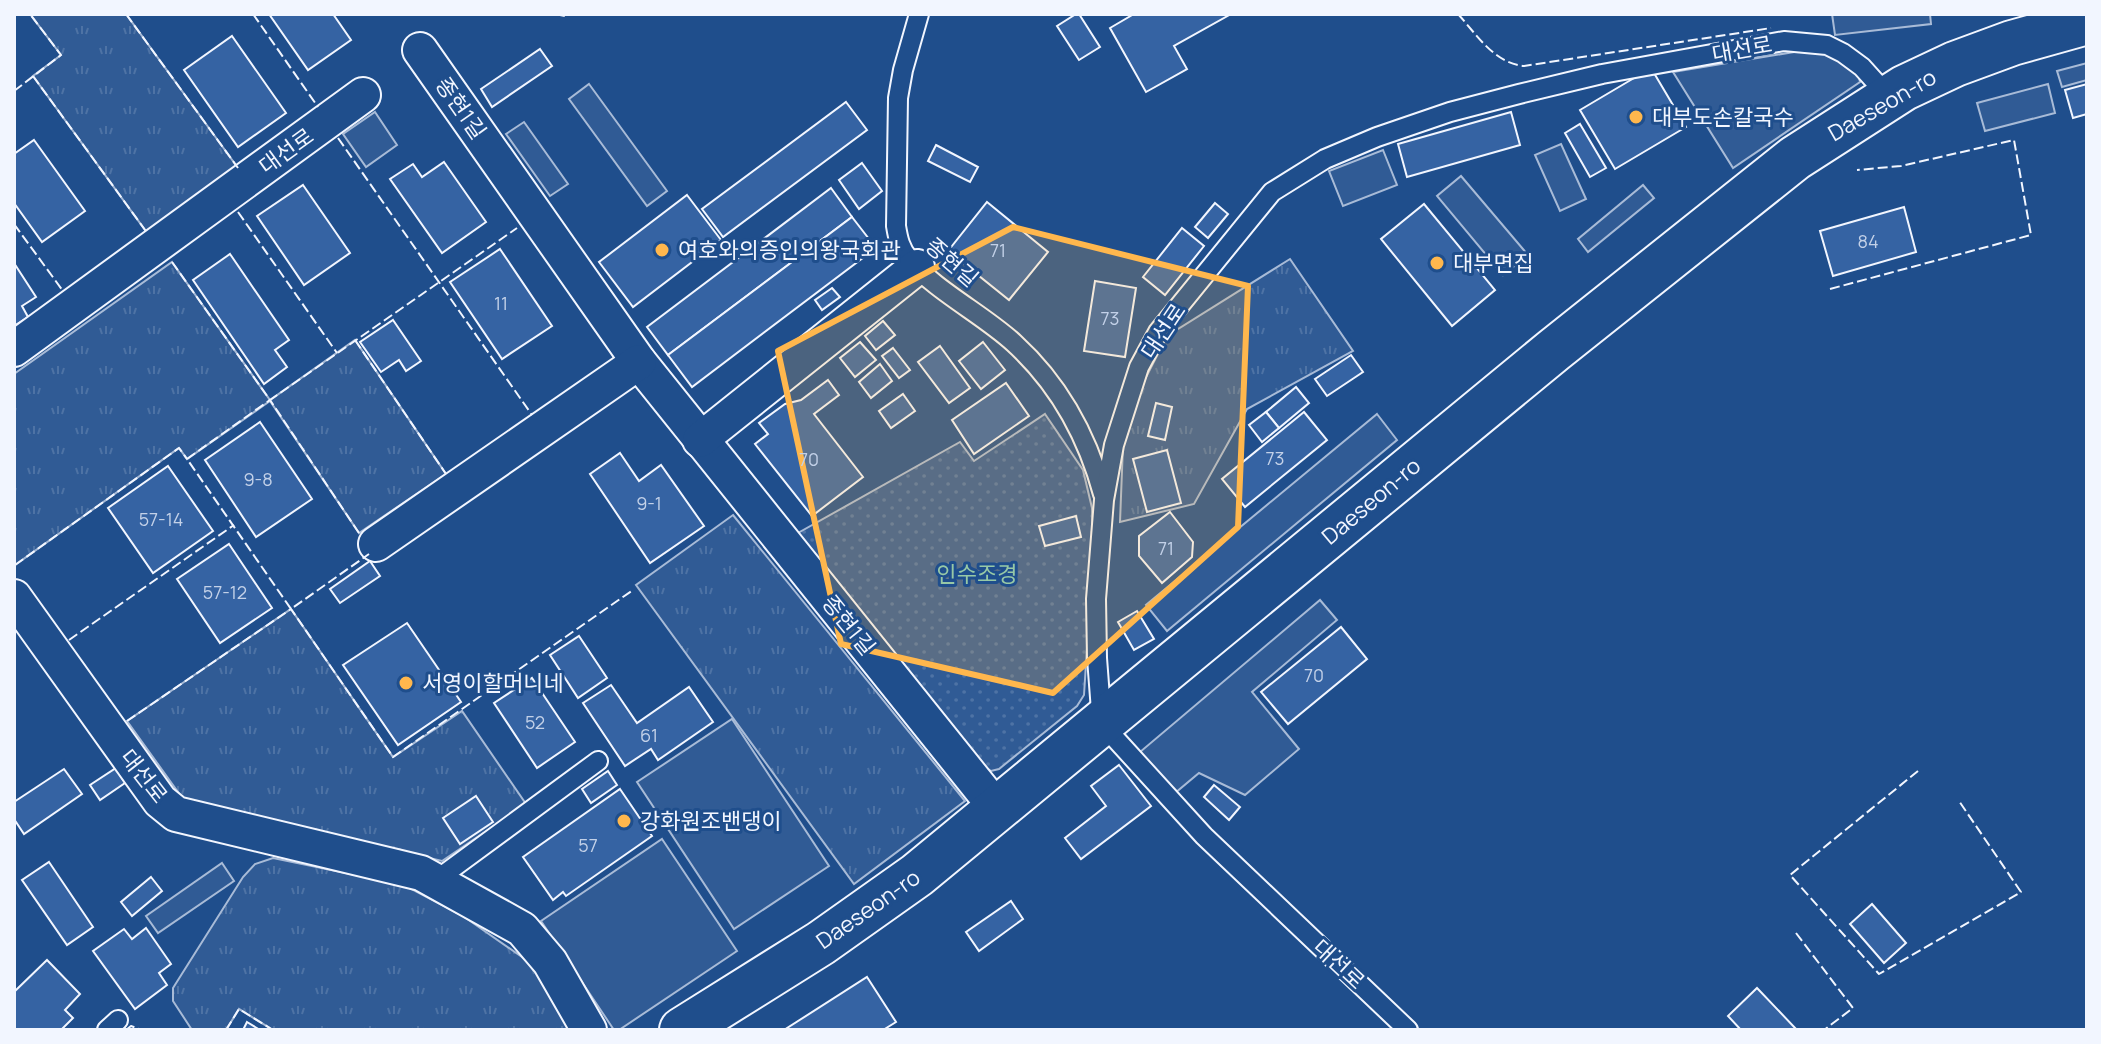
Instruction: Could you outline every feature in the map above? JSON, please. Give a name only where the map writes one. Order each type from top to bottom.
[{"type":"street","name":"Daeseon-ro","points":[[682,1030],[862,915],[998,810],[1707,225],[1795,158],[1889,97],[1955,64],[2012,43],[2087,22]]},
{"type":"street","name":"종현1길","points":[[420,50],[639,362],[998,810]]},
{"type":"street","name":"대선로","points":[[14,349],[363,95]]},
{"type":"street","points":[[700,440],[917,267]]},
{"type":"street","points":[[376,544],[639,362]]},
{"type":"street","name":"대선로","points":[[14,597],[160,801],[176,814],[421,873],[522,929],[550,962],[589,1030]]},
{"type":"lane","name":"종현길","points":[[919,14],[898,98],[896,226],[900,245],[917,267],[1015,344],[1051,386],[1078,424],[1094,460],[1104,500]]},
{"type":"lane","name":"대선로","points":[[1408,1030],[1204,836],[1102,724],[1096,599],[1104,500],[1114,445],[1139,367],[1158,332],[1272,192],[1325,159],[1377,137],[1450,112],[1602,74],[1784,41],[1827,45],[1843,53],[1862,67],[1889,97]]},
{"type":"lane","points":[[435,881],[598,761]]},
{"type":"highlighted area","points":[[1013,227],[1248,286],[1238,527],[1053,693],[841,644],[778,351]]},
{"type":"green space","points":[[30,14],[126,14],[238,168],[148,234],[33,76],[61,55]]},
{"type":"green space","points":[[1290,259],[1353,351],[1247,409],[1194,504],[1120,522],[1123,445],[1136,397],[1167,336]]},
{"type":"green space","points":[[172,262],[270,400],[355,340],[446,474],[359,533],[270,401],[187,459],[179,448],[15,565],[14,374]]},
{"type":"green space","name":"인수조경","points":[[1045,414],[1083,470],[1092,508],[1093,554],[1084,695],[1077,706],[999,769],[991,771],[979,763],[798,533],[960,442],[974,461]]},
{"type":"green space","points":[[733,515],[965,801],[854,884],[636,585]]},
{"type":"green space","points":[[291,609],[393,757],[462,711],[526,804],[442,861],[183,799],[127,721]]},
{"type":"green space","points":[[273,858],[404,885],[463,916],[522,957],[541,976],[571,1030],[273,1030],[239,1009],[226,1030],[192,1030],[173,1001],[173,988],[243,877],[255,864]]},
{"type":"shaded area","points":[[1832,14],[1930,14],[1931,24],[1835,35]]},
{"type":"shaded area","points":[[1812,49],[1833,52],[1858,72],[1860,82],[1733,168],[1673,72]]},
{"type":"shaded area","points":[[2087,63],[2087,80],[2062,87],[2057,71]]},
{"type":"shaded area","points":[[589,84],[667,191],[647,206],[569,99]]},
{"type":"shaded area","points":[[2048,84],[2055,113],[1985,131],[1977,103]]},
{"type":"shaded area","points":[[375,112],[397,145],[366,167],[343,134]]},
{"type":"shaded area","points":[[524,122],[568,184],[550,196],[506,134]]},
{"type":"shaded area","points":[[1561,144],[1586,199],[1560,211],[1535,155]]},
{"type":"shaded area","points":[[1383,150],[1397,185],[1343,206],[1329,171]]},
{"type":"shaded area","points":[[1461,176],[1528,255],[1503,275],[1437,196]]},
{"type":"shaded area","points":[[1643,185],[1654,198],[1588,252],[1578,239]]},
{"type":"shaded area","points":[[1377,414],[1397,440],[1167,631],[1146,605]]},
{"type":"shaded area","points":[[1320,600],[1337,620],[1252,692],[1299,749],[1245,795],[1199,773],[1175,793],[1140,752]]},
{"type":"shaded area","points":[[732,719],[829,866],[734,929],[637,782]]},
{"type":"shaded area","points":[[662,839],[737,951],[619,1030],[614,1030],[541,921]]},
{"type":"shaded area","points":[[222,863],[234,881],[158,933],[146,916]]},
{"type":"building","points":[[269,14],[333,14],[351,40],[308,70]]},
{"type":"building","points":[[1079,14],[1100,47],[1079,60],[1057,26]]},
{"type":"building","points":[[1134,14],[1231,14],[1174,46],[1187,69],[1146,92],[1110,28]]},
{"type":"building","points":[[232,36],[286,113],[238,147],[184,70]]},
{"type":"building","points":[[540,49],[552,66],[492,107],[481,89]]},
{"type":"building","points":[[1651,68],[1686,127],[1615,169],[1580,110]]},
{"type":"building","points":[[2087,84],[2087,114],[2073,118],[2065,90]]},
{"type":"building","points":[[846,102],[867,130],[723,237],[702,209]]},
{"type":"building","points":[[1511,112],[1520,145],[1407,177],[1398,144]]},
{"type":"building","points":[[1580,124],[1606,168],[1590,177],[1565,133]]},
{"type":"building","points":[[34,140],[85,211],[42,242],[14,203],[14,154]]},
{"type":"building","points":[[936,145],[978,167],[970,182],[928,161]]},
{"type":"building","points":[[444,162],[486,222],[442,253],[390,179],[413,164],[422,177]]},
{"type":"building","points":[[862,163],[882,191],[859,209],[839,180]]},
{"type":"building","points":[[303,185],[350,253],[304,285],[257,216]]},
{"type":"building","points":[[831,188],[852,217],[668,355],[647,327]]},
{"type":"building","points":[[687,195],[721,240],[633,307],[599,262]]},
{"type":"building","points":[[987,202],[1048,252],[1009,300],[948,251]]},
{"type":"building","points":[[1215,203],[1228,214],[1208,238],[1195,227]]},
{"type":"building","points":[[1424,204],[1495,290],[1452,326],[1381,239]]},
{"type":"building","points":[[1904,207],[1916,252],[1833,276],[1820,231]]},
{"type":"building","points":[[852,217],[876,248],[692,387],[668,355]]},
{"type":"building","points":[[1182,228],[1204,246],[1165,295],[1143,277]]},
{"type":"building","points":[[500,249],[552,326],[502,359],[450,282]]},
{"type":"building","points":[[230,254],[289,340],[275,350],[287,367],[264,384],[193,280]]},
{"type":"building","points":[[14,263],[36,297],[22,306],[28,317],[14,326]]},
{"type":"building","points":[[1095,281],[1136,288],[1125,357],[1084,351]]},
{"type":"building","points":[[832,288],[840,297],[822,310],[815,300]]},
{"type":"building","points":[[393,320],[421,361],[406,371],[399,360],[381,372],[360,342]]},
{"type":"building","points":[[883,321],[895,335],[876,350],[865,336]]},
{"type":"building","points":[[860,342],[876,360],[855,377],[840,358]]},
{"type":"building","points":[[983,342],[1005,370],[981,389],[959,361]]},
{"type":"building","points":[[940,346],[970,388],[949,403],[918,362]]},
{"type":"building","points":[[893,348],[910,370],[899,378],[882,356]]},
{"type":"building","points":[[1351,355],[1363,372],[1327,396],[1315,379]]},
{"type":"building","points":[[880,364],[892,381],[871,398],[859,382]]},
{"type":"building","points":[[828,380],[839,395],[814,414],[863,477],[812,516],[755,444],[768,434],[759,423],[785,404],[801,400]]},
{"type":"building","points":[[1006,383],[1029,416],[974,454],[952,420]]},
{"type":"building","points":[[1296,387],[1309,403],[1279,428],[1266,412]]},
{"type":"building","points":[[903,394],[915,411],[891,428],[879,411]]},
{"type":"building","points":[[1156,403],[1172,407],[1165,440],[1148,436]]},
{"type":"building","points":[[1266,412],[1279,428],[1262,442],[1249,425]]},
{"type":"building","points":[[1304,412],[1327,440],[1245,507],[1222,479]]},
{"type":"building","points":[[260,422],[312,499],[256,537],[205,460]]},
{"type":"building","points":[[1167,450],[1181,503],[1147,512],[1133,459]]},
{"type":"building","points":[[620,453],[639,481],[661,465],[704,526],[650,563],[590,474]]},
{"type":"building","points":[[168,466],[213,531],[153,573],[108,508]]},
{"type":"building","points":[[1170,512],[1193,542],[1192,557],[1162,583],[1139,556],[1139,536]]},
{"type":"building","points":[[1076,516],[1081,537],[1045,546],[1039,526]]},
{"type":"building","points":[[229,544],[272,608],[220,643],[177,579]]},
{"type":"building","points":[[370,561],[380,576],[340,603],[330,589]]},
{"type":"building","points":[[1137,611],[1154,639],[1134,650],[1118,622]]},
{"type":"building","points":[[407,623],[461,702],[398,745],[343,665]]},
{"type":"building","points":[[1341,627],[1367,659],[1288,724],[1261,692]]},
{"type":"building","points":[[579,636],[607,678],[578,698],[550,655]]},
{"type":"building","points":[[532,678],[575,742],[537,768],[494,703]]},
{"type":"building","points":[[611,685],[637,723],[689,687],[713,722],[658,760],[651,749],[625,766],[583,703]]},
{"type":"building","points":[[1119,765],[1151,806],[1081,859],[1065,838],[1106,806],[1091,786]]},
{"type":"building","points":[[116,768],[125,783],[100,800],[90,785]]},
{"type":"building","points":[[64,769],[82,794],[24,834],[14,819],[14,802]]},
{"type":"building","points":[[608,771],[617,785],[591,803],[582,789]]},
{"type":"building","points":[[1214,785],[1240,807],[1229,820],[1204,797]]},
{"type":"building","points":[[620,789],[652,836],[566,896],[563,892],[553,900],[523,857]]},
{"type":"building","points":[[476,796],[493,822],[460,844],[443,818]]},
{"type":"building","points":[[49,862],[93,927],[67,945],[22,880]]},
{"type":"building","points":[[151,877],[162,891],[132,916],[121,902]]},
{"type":"building","points":[[1011,901],[1023,919],[979,951],[966,932]]},
{"type":"building","points":[[1872,904],[1906,943],[1884,963],[1850,924]]},
{"type":"building","points":[[146,928],[171,964],[159,973],[167,985],[135,1009],[93,951],[124,929],[132,939]]},
{"type":"building","points":[[47,960],[80,994],[65,1010],[73,1018],[61,1030],[14,1030],[14,992]]},
{"type":"building","points":[[867,977],[896,1022],[883,1030],[784,1030]]},
{"type":"building","points":[[1757,988],[1797,1030],[1741,1030],[1728,1016]]},
{"type":"building","points":[[247,1022],[260,1030],[243,1030]]},
{"type":"fence","points":[[14,91],[61,55],[30,14]]},
{"type":"fence","points":[[126,14],[238,168]]},
{"type":"fence","points":[[253,14],[318,107]]},
{"type":"fence","points":[[555,14],[573,14]]},
{"type":"fence","points":[[1458,14],[1495,54],[1524,66],[1771,28]]},
{"type":"fence","points":[[33,76],[148,234]]},
{"type":"fence","points":[[338,138],[532,415]]},
{"type":"fence","points":[[1830,289],[2031,235],[2014,140],[1901,166],[1857,170]]},
{"type":"fence","points":[[238,212],[337,353]]},
{"type":"fence","points":[[14,224],[63,291]]},
{"type":"fence","points":[[172,262],[270,400],[517,228]]},
{"type":"fence","points":[[355,340],[446,474]]},
{"type":"fence","points":[[359,533],[270,400],[187,459],[291,609],[369,554]]},
{"type":"fence","points":[[15,565],[179,448],[187,459]]},
{"type":"fence","points":[[69,640],[234,525]]},
{"type":"fence","points":[[127,721],[291,609],[393,757],[633,590]]},
{"type":"fence","points":[[1918,771],[1790,875],[1879,974],[2021,892],[1959,801]]},
{"type":"fence","points":[[1796,933],[1853,1008],[1824,1030]]},
{"type":"fence","points":[[226,1030],[239,1009],[273,1030]]},
{"type":"fence","points":[[126,1030],[131,1026],[142,1030]]},
{"type":"place","name":"대부도손칼국수","points":[[1636,117]]},
{"type":"place","name":"여호와의증인의왕국회관","points":[[662,250]]},
{"type":"place","name":"대부면집","points":[[1437,263]]},
{"type":"place","name":"서영이할머니네","points":[[406,683]]},
{"type":"place","name":"강화원조밴댕이","points":[[624,821]]}]
